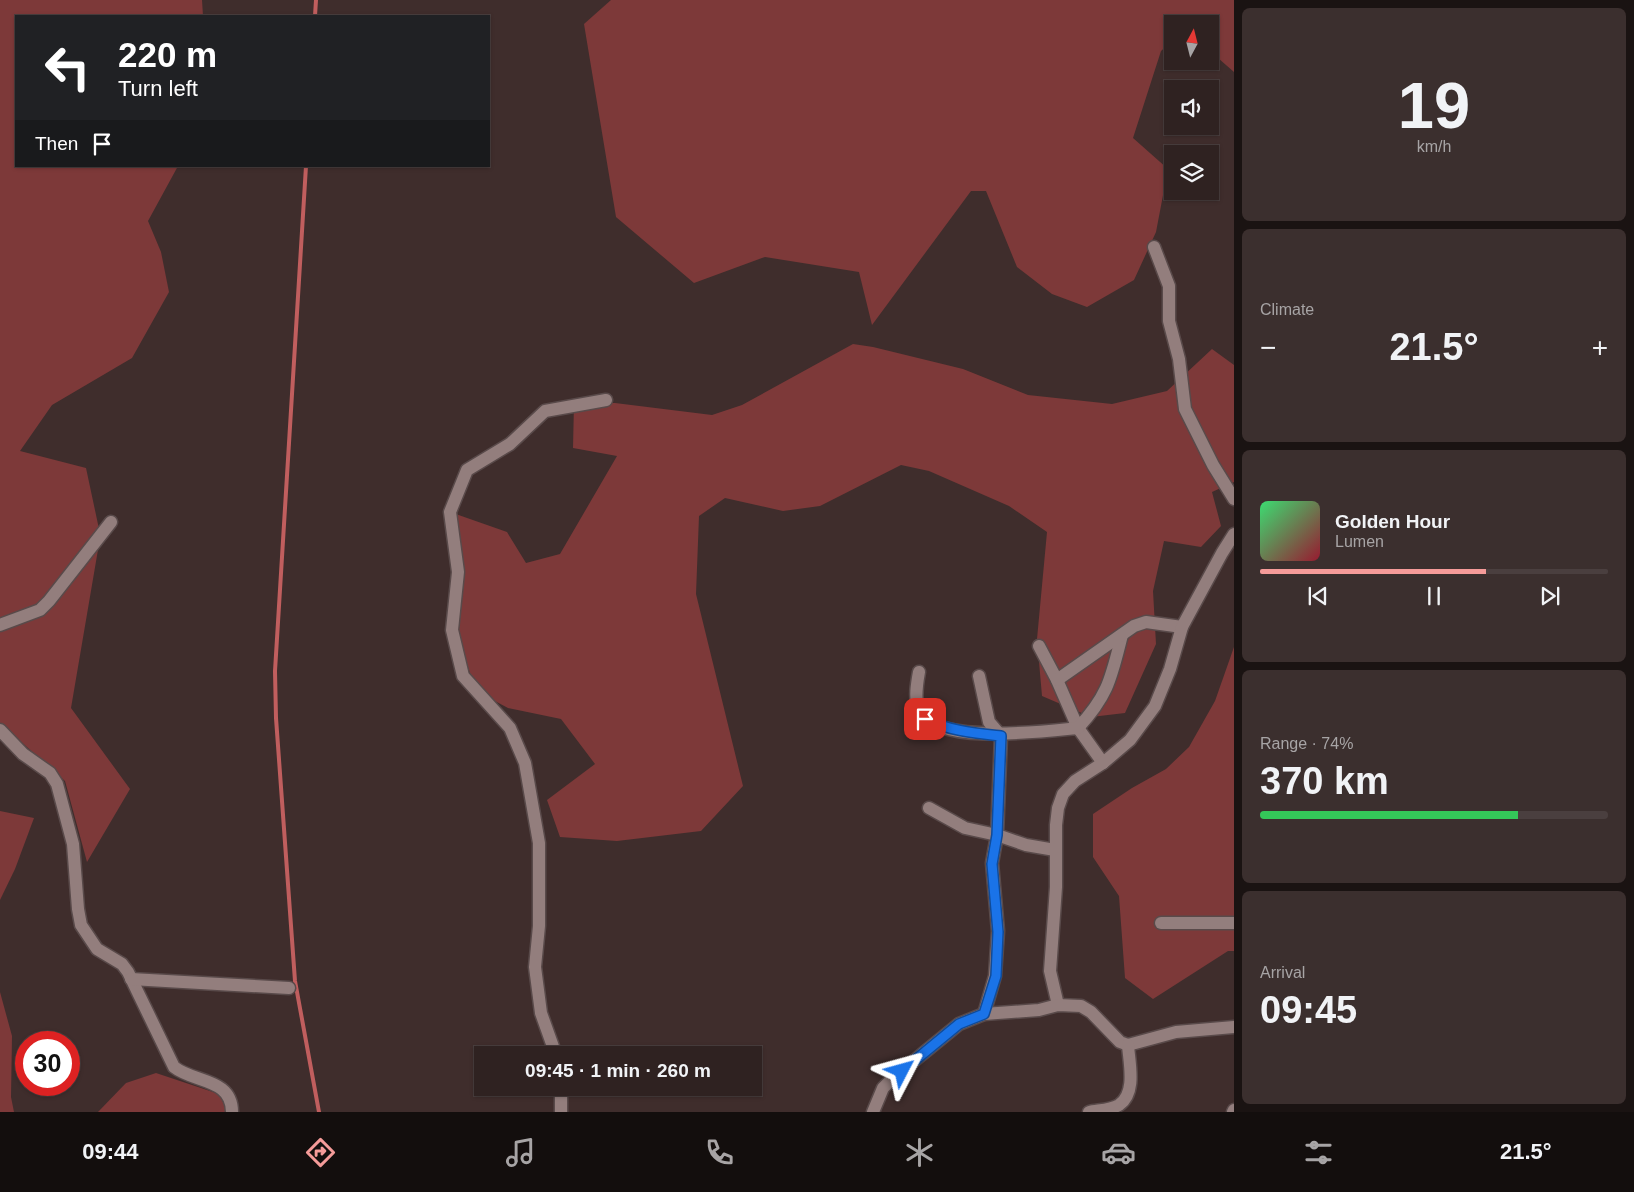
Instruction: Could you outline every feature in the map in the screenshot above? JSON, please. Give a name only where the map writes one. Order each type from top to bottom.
[{"type":"street","points":[[1154,247],[1170,286],[1169,321],[1179,359],[1186,409],[1213,465],[1234,499]]},
{"type":"street","points":[[553,1046],[541,1013],[535,967],[539,926],[539,843],[525,763],[510,728],[463,676],[452,630],[458,572],[450,512],[467,470],[510,444],[545,410],[606,400]]},
{"type":"street","points":[[0,624],[40,610],[49,602],[111,522]]},
{"type":"street","points":[[1058,1005],[1050,971],[1056,887],[1058,808],[1063,794],[1075,781],[1103,763],[1130,740],[1154,706],[1170,669],[1182,627],[1234,534]]},
{"type":"street","points":[[1057,680],[1134,626],[1146,622],[1182,627]]},
{"type":"street","points":[[919,672],[916,697],[919,710],[925,719],[943,727],[1001,736],[1078,728],[1102,700],[1108,686],[1122,635]]},
{"type":"street","points":[[1039,646],[1057,680],[1078,728],[1103,763]]},
{"type":"street","points":[[978,676],[988,722],[1001,736],[997,835],[992,864],[998,932],[996,976],[984,1014]]},
{"type":"street","points":[[0,730],[23,754],[50,773],[57,784],[74,844],[78,910],[81,925],[97,949],[122,964],[174,1067],[187,1075],[224,1088],[232,1103],[232,1112]]},
{"type":"street","points":[[929,808],[965,828],[997,835],[1026,845],[1056,850]]},
{"type":"street","points":[[1161,923],[1234,923]]},
{"type":"street","points":[[131,979],[289,988]]},
{"type":"street","points":[[873,1112],[883,1088],[893,1078],[959,1024],[984,1014],[1039,1010],[1058,1005],[1081,1006],[1091,1012],[1116,1039],[1128,1045],[1176,1032],[1234,1027]]},
{"type":"street","points":[[1089,1112],[1119,1105],[1126,1098],[1130,1090],[1128,1045]]},
{"type":"street","points":[[561,1096],[561,1112]]},
{"type":"shaded area","points":[[0,0],[202,0],[203,15],[15,15],[15,167],[177,167],[148,221],[161,252],[169,292],[132,358],[52,405],[20,451],[86,468],[102,543],[100,538],[71,708],[130,789],[87,862],[65,781],[0,723]]},
{"type":"shaded area","points":[[611,0],[1234,0],[1234,72],[1219,59],[1219,15],[1164,15],[1164,48],[1161,51],[1133,138],[1164,165],[1164,190],[1156,232],[1134,280],[1087,307],[1052,294],[1017,267],[986,191],[971,191],[872,325],[859,272],[765,257],[694,283],[616,217],[584,24]]},
{"type":"shaded area","points":[[853,344],[873,347],[963,369],[1028,395],[1112,404],[1167,391],[1212,349],[1234,365],[1234,482],[1212,492],[1221,526],[1201,547],[1164,541],[1153,591],[1156,644],[1125,713],[1091,717],[1042,696],[1037,639],[1047,532],[1009,506],[929,471],[901,465],[820,506],[783,511],[725,498],[699,516],[696,594],[743,786],[701,831],[617,841],[560,837],[547,800],[595,764],[561,719],[508,708],[476,691],[459,640],[450,512],[507,532],[526,563],[560,554],[617,456],[573,448],[574,403],[615,403],[712,415],[742,405]]},
{"type":"shaded area","points":[[1234,647],[1234,951],[1228,951],[1153,999],[1125,978],[1119,896],[1093,857],[1093,814],[1132,788],[1166,769],[1189,747],[1215,701]]},
{"type":"shaded area","points":[[0,811],[34,818],[15,869],[0,900]]},
{"type":"shaded area","points":[[0,992],[12,1036],[11,1097],[14,1112],[0,1112]]},
{"type":"shaded area","points":[[156,1073],[219,1094],[228,1112],[98,1112],[126,1083]]},
{"type":"waterway","points":[[315,15],[316,0]]},
{"type":"waterway","points":[[306,167],[275,671],[276,718],[295,981],[319,1112]]},
{"type":"route","points":[[902,1071],[959,1024],[984,1014],[996,976],[998,932],[992,864],[997,835],[1001,736],[959,731],[943,727],[925,719]]}]
